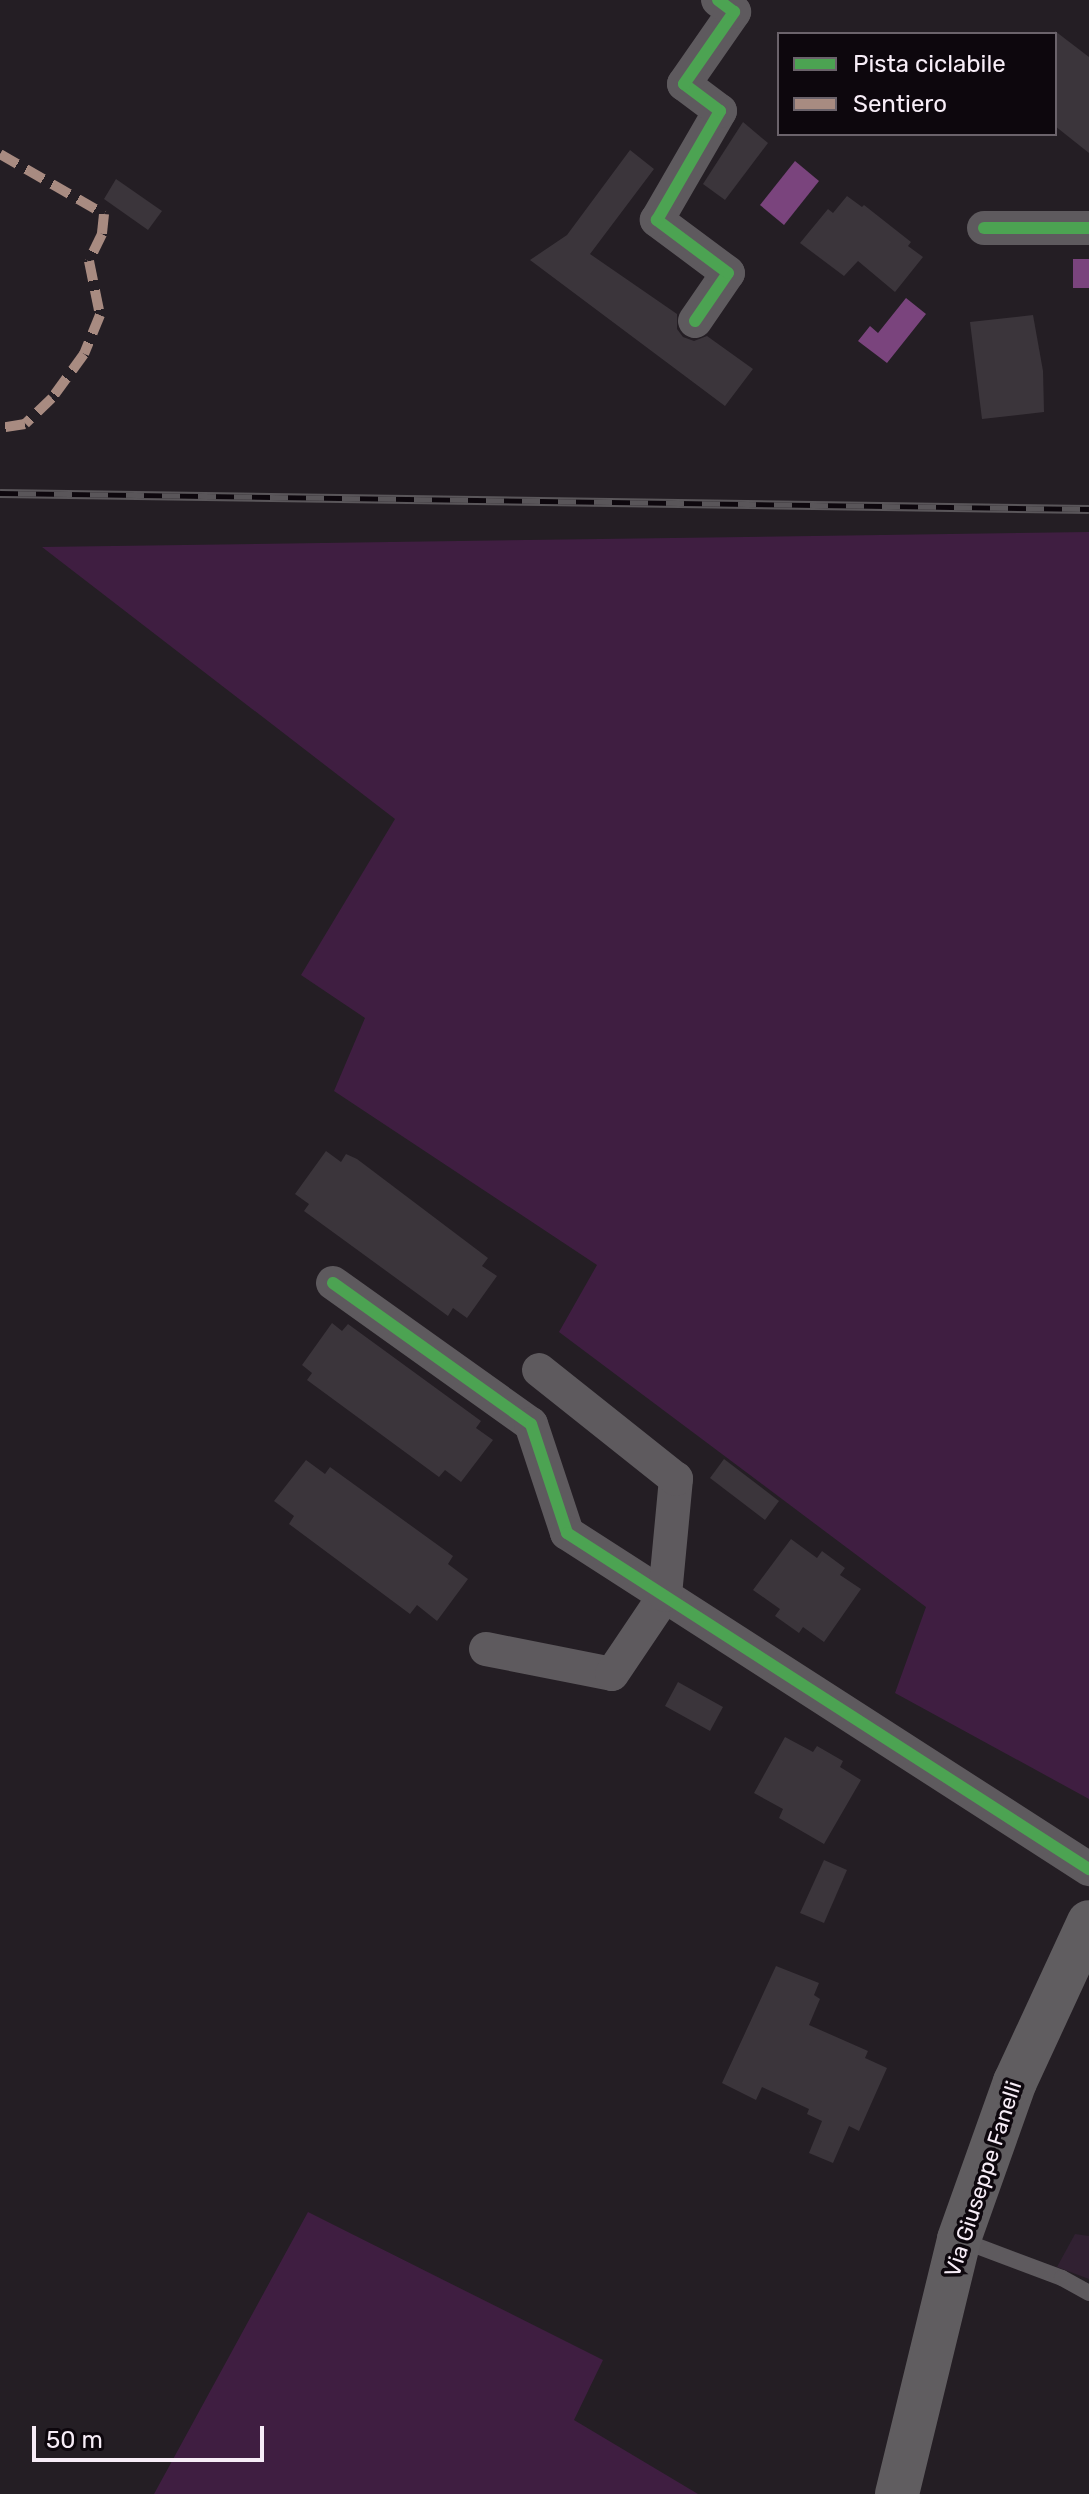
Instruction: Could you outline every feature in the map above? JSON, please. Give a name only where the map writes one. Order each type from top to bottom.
[{"type":"main road","name":"Via Giuseppe Fanelli","points":[[897,2494],[959,2239],[1020,2070],[1089,1922]]},
{"type":"street","points":[[695,321],[728,273],[657,220],[720,111],[684,84],[734,12],[718,0]]},
{"type":"street","points":[[984,228],[1089,228]]},
{"type":"street","points":[[333,1283],[531,1424],[567,1533],[1089,1869]]},
{"type":"street","points":[[486,1649],[612,1674],[665,1595],[676,1479],[539,1370]]},
{"type":"lane","points":[[959,2239],[1062,2278],[1089,2293]]},
{"type":"shaded area","points":[[795,161],[819,181],[784,225],[760,205]]},
{"type":"shaded area","points":[[1073,259],[1089,259],[1089,288],[1073,288]]},
{"type":"shaded area","points":[[906,298],[926,314],[887,363],[858,341],[870,326],[878,333]]},
{"type":"shaded area","points":[[1089,532],[1089,1799],[895,1693],[926,1607],[559,1332],[597,1265],[334,1091],[365,1018],[301,975],[395,819],[42,547]]},
{"type":"shaded area","points":[[308,2212],[603,2360],[574,2420],[698,2494],[154,2494]]},
{"type":"shaded area","points":[[1075,2234],[1089,2236],[1089,2279],[1057,2267]]},
{"type":"building","points":[[1057,33],[1089,57],[1089,153],[1057,128]]},
{"type":"building","points":[[743,122],[768,143],[725,200],[703,184]]},
{"type":"building","points":[[630,150],[654,169],[590,254],[677,314],[677,329],[683,337],[694,341],[707,336],[753,369],[725,406],[530,260],[567,235]]},
{"type":"building","points":[[116,179],[162,211],[148,230],[104,199]]},
{"type":"building","points":[[847,196],[862,207],[864,205],[911,242],[908,246],[923,257],[895,292],[858,261],[844,276],[800,243],[828,209],[833,213]]},
{"type":"building","points":[[1033,315],[1043,371],[1044,412],[982,419],[970,322]]},
{"type":"building","points":[[326,1151],[341,1162],[346,1154],[357,1159],[488,1258],[482,1266],[497,1276],[467,1318],[453,1308],[448,1316],[304,1211],[309,1204],[295,1194]]},
{"type":"building","points":[[332,1323],[342,1331],[348,1324],[481,1421],[476,1428],[493,1440],[461,1482],[445,1470],[439,1477],[307,1380],[312,1373],[302,1365]]},
{"type":"building","points":[[724,1459],[779,1501],[765,1520],[710,1478]]},
{"type":"building","points":[[306,1460],[325,1474],[330,1467],[453,1556],[448,1564],[468,1579],[437,1621],[417,1605],[410,1614],[289,1524],[294,1516],[274,1501]]},
{"type":"building","points":[[791,1539],[817,1558],[822,1551],[845,1568],[840,1575],[861,1589],[824,1642],[803,1627],[799,1633],[775,1616],[780,1609],[753,1590]]},
{"type":"building","points":[[678,1682],[723,1707],[710,1731],[665,1706]]},
{"type":"building","points":[[785,1737],[813,1752],[817,1746],[843,1761],[840,1767],[861,1780],[824,1844],[779,1818],[783,1809],[754,1793]]},
{"type":"building","points":[[824,1860],[847,1870],[824,1923],[800,1913]]},
{"type":"building","points":[[776,1966],[819,1983],[814,1995],[820,1999],[809,2025],[868,2051],[865,2058],[887,2068],[859,2131],[849,2126],[833,2163],[809,2153],[822,2121],[807,2114],[809,2109],[762,2087],[756,2100],[722,2083]]},
{"type":"railway","points":[[0,493],[1089,509]]},
{"type":"marked path","points":[[0,154],[104,214],[102,234],[89,261],[100,315],[84,354],[52,398],[25,424],[0,428]]},
{"type":"cycle path","points":[[695,321],[728,273],[657,220],[720,111],[684,84],[734,12],[718,0]]},
{"type":"cycle path","points":[[984,228],[1089,228]]},
{"type":"cycle path","points":[[333,1283],[531,1424],[567,1533],[1089,1869]]}]
